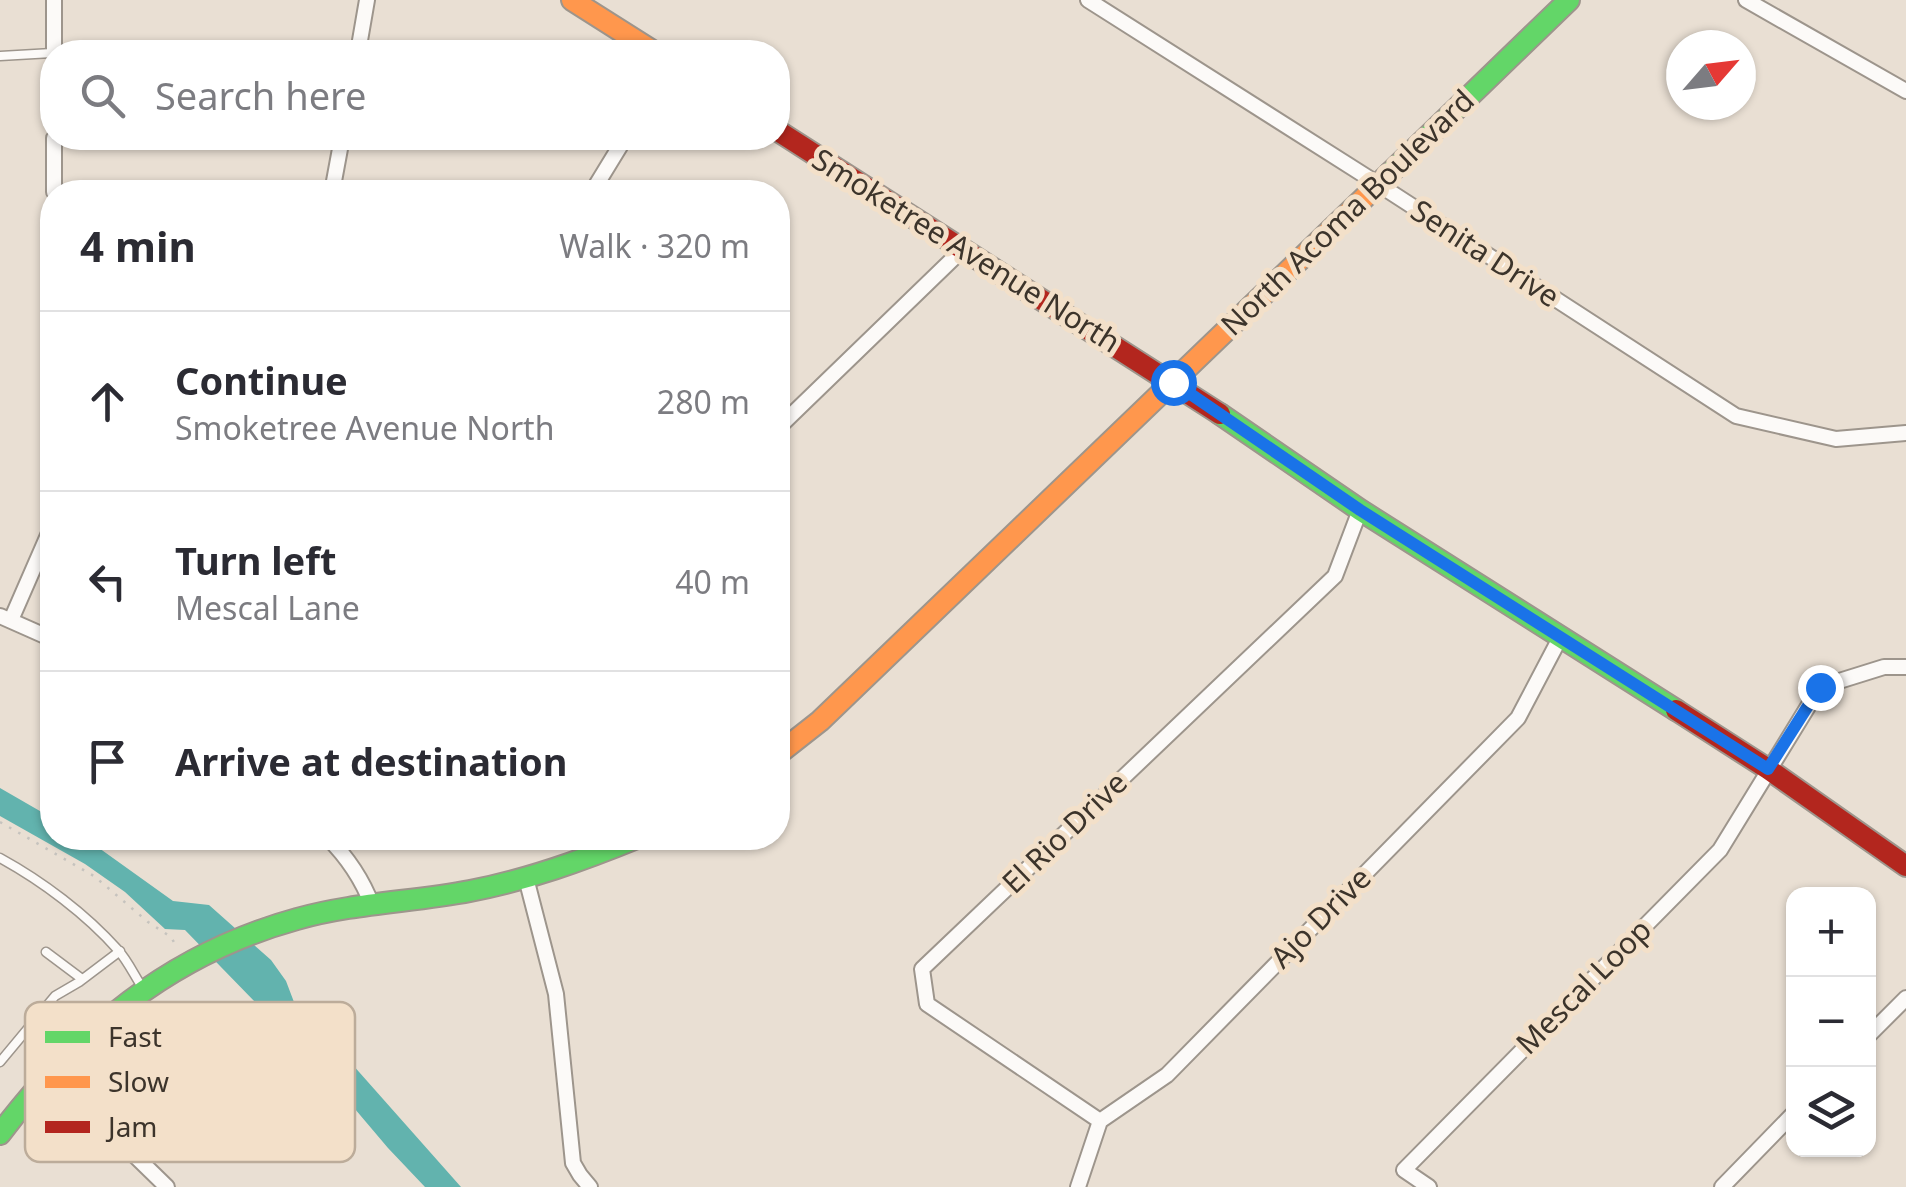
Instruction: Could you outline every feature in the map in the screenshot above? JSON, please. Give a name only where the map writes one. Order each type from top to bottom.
[{"type":"main road","points":[[572,0],[635,40]]},
{"type":"main road","name":"North Acoma Boulevard","points":[[790,745],[820,722],[1570,0]]},
{"type":"main road","name":"Smoketree Avenue North","points":[[790,139],[1173,382],[1360,510],[1768,769],[1906,866]]},
{"type":"main road","points":[[128,1002],[194,959],[298,918],[448,895],[526,878],[607,850]]},
{"type":"main road","points":[[2,1129],[25,1100]]},
{"type":"street","points":[[53,40],[54,0]]},
{"type":"street","points":[[360,40],[367,0]]},
{"type":"street","name":"Senita Drive","points":[[1088,0],[1736,416],[1836,439],[1906,433]]},
{"type":"street","points":[[1746,0],[1906,92]]},
{"type":"street","points":[[54,150],[54,180]]},
{"type":"street","points":[[334,180],[340,150]]},
{"type":"street","points":[[599,180],[618,150]]},
{"type":"street","points":[[790,416],[963,249]]},
{"type":"street","name":"El Rio Drive","points":[[1100,1121],[927,1004],[922,969],[1335,576],[1360,510]]},
{"type":"street","points":[[40,550],[6,618],[40,634]]},
{"type":"street","name":"Ajo Drive","points":[[1100,1121],[1167,1076],[1518,718],[1560,638]]},
{"type":"street","points":[[1768,769],[1820,687],[1884,667],[1906,667]]},
{"type":"street","name":"Mescal Loop","points":[[1429,1187],[1404,1170],[1720,850],[1768,769]]},
{"type":"street","points":[[340,850],[363,882],[372,905]]},
{"type":"street","points":[[526,878],[556,994],[574,1163],[590,1187]]},
{"type":"street","points":[[1876,1028],[1906,998]]},
{"type":"street","points":[[1078,1187],[1100,1121]]},
{"type":"street","points":[[1722,1187],[1786,1122]]},
{"type":"street","points":[[141,1162],[167,1187]]},
{"type":"lane","points":[[0,56],[40,54]]},
{"type":"lane","points":[[0,858],[32,876],[72,907],[120,951],[144,990]]},
{"type":"lane","points":[[50,1002],[120,951]]},
{"type":"lane","points":[[46,952],[82,980]]},
{"type":"lane","points":[[0,1062],[25,1032]]},
{"type":"path","points":[[0,822],[40,845]]},
{"type":"path","points":[[49,850],[94,876],[175,944]]},
{"type":"water","points":[[0,788],[40,811],[40,839],[0,816]]},
{"type":"water","points":[[60,850],[102,850],[173,901],[209,905],[271,960],[286,981],[294,1002],[255,1002],[185,930],[165,929],[125,892]]},
{"type":"water","points":[[355,1067],[461,1187],[425,1187],[355,1109]]},
{"type":"traffic: fast","points":[[1390,173],[1569,0]]},
{"type":"traffic: fast","points":[[1220,414],[1360,510],[1676,710]]},
{"type":"traffic: fast","points":[[129,1002],[208,953],[297,919],[492,886],[606,850]]},
{"type":"traffic: fast","points":[[0,1134],[25,1103]]},
{"type":"traffic: slow","points":[[572,0],[635,40]]},
{"type":"traffic: slow","points":[[790,745],[820,721],[1390,173]]},
{"type":"traffic: jam","points":[[790,139],[1220,414]]},
{"type":"traffic: jam","points":[[1676,710],[1906,866]]},
{"type":"route","points":[[1173,382],[1360,510],[1768,769],[1820,687]]}]
